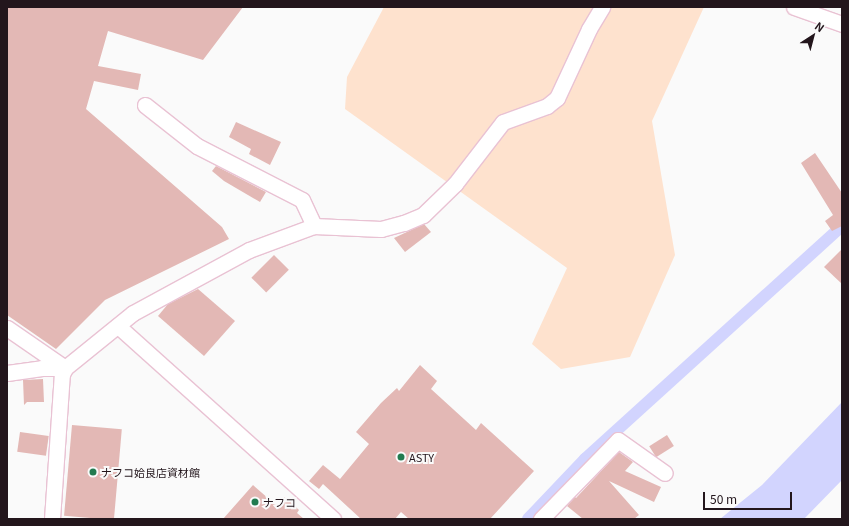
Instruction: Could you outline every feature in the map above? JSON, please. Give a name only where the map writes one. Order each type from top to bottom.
[{"type":"street","points":[[52,519],[62,374],[65,368],[133,313],[249,250],[314,226],[380,229],[404,223],[423,215],[455,184],[503,122],[547,106],[557,98],[588,29],[602,7]]},
{"type":"street","points":[[794,7],[842,24]]},
{"type":"street","points":[[145,105],[196,146],[302,200],[314,226]]},
{"type":"street","points":[[118,326],[333,519]]},
{"type":"street","points":[[7,328],[65,368]]},
{"type":"street","points":[[7,373],[42,368],[65,368]]},
{"type":"street","points":[[541,519],[618,440],[665,473]]},
{"type":"shaded area","points":[[384,7],[704,7],[652,121],[675,255],[630,357],[561,369],[532,344],[567,268],[345,109],[347,77]]},
{"type":"water","points":[[842,402],[842,480],[804,519],[720,519],[762,485]]},
{"type":"building","points":[[7,7],[243,7],[203,60],[108,31],[98,66],[141,74],[138,90],[94,81],[86,109],[222,227],[229,239],[105,300],[56,349],[7,315]]},
{"type":"building","points":[[236,122],[281,142],[270,165],[249,154],[251,149],[229,137]]},
{"type":"building","points":[[815,153],[842,193],[842,226],[832,231],[825,221],[833,215],[801,163]]},
{"type":"building","points":[[216,166],[266,192],[260,202],[224,181],[212,171]]},
{"type":"building","points":[[424,224],[431,232],[405,252],[394,238]]},
{"type":"building","points":[[842,249],[842,284],[824,267]]},
{"type":"building","points":[[274,255],[289,270],[266,292],[251,278]]},
{"type":"building","points":[[198,289],[235,321],[204,356],[158,316],[168,304]]},
{"type":"building","points":[[420,365],[437,381],[431,389],[476,430],[481,423],[534,471],[490,519],[409,519],[401,512],[395,519],[361,519],[323,484],[319,489],[309,481],[323,465],[340,479],[369,444],[356,432],[381,403],[397,388],[399,391]]},
{"type":"building","points":[[43,379],[44,402],[27,402],[24,405],[23,380]]},
{"type":"building","name":"ナフコ姶良店資材館","points":[[72,425],[122,429],[114,519],[64,516]]},
{"type":"building","points":[[20,432],[49,436],[46,456],[17,452]]},
{"type":"building","points":[[667,435],[674,446],[656,457],[649,446]]},
{"type":"building","points":[[619,452],[633,462],[625,471],[661,487],[654,502],[609,481],[639,515],[634,519],[583,519],[567,506]]},
{"type":"building","name":"ナフコ","points":[[253,485],[277,506],[285,497],[299,510],[297,513],[304,519],[223,519]]},
{"type":"waterway","points":[[528,519],[585,459],[842,226]]},
{"type":"place","name":"ASTY","points":[[401,457]]},
{"type":"place","name":"ナフコ姶良店資材館","points":[[93,472]]},
{"type":"place","name":"ナフコ","points":[[255,502]]}]
